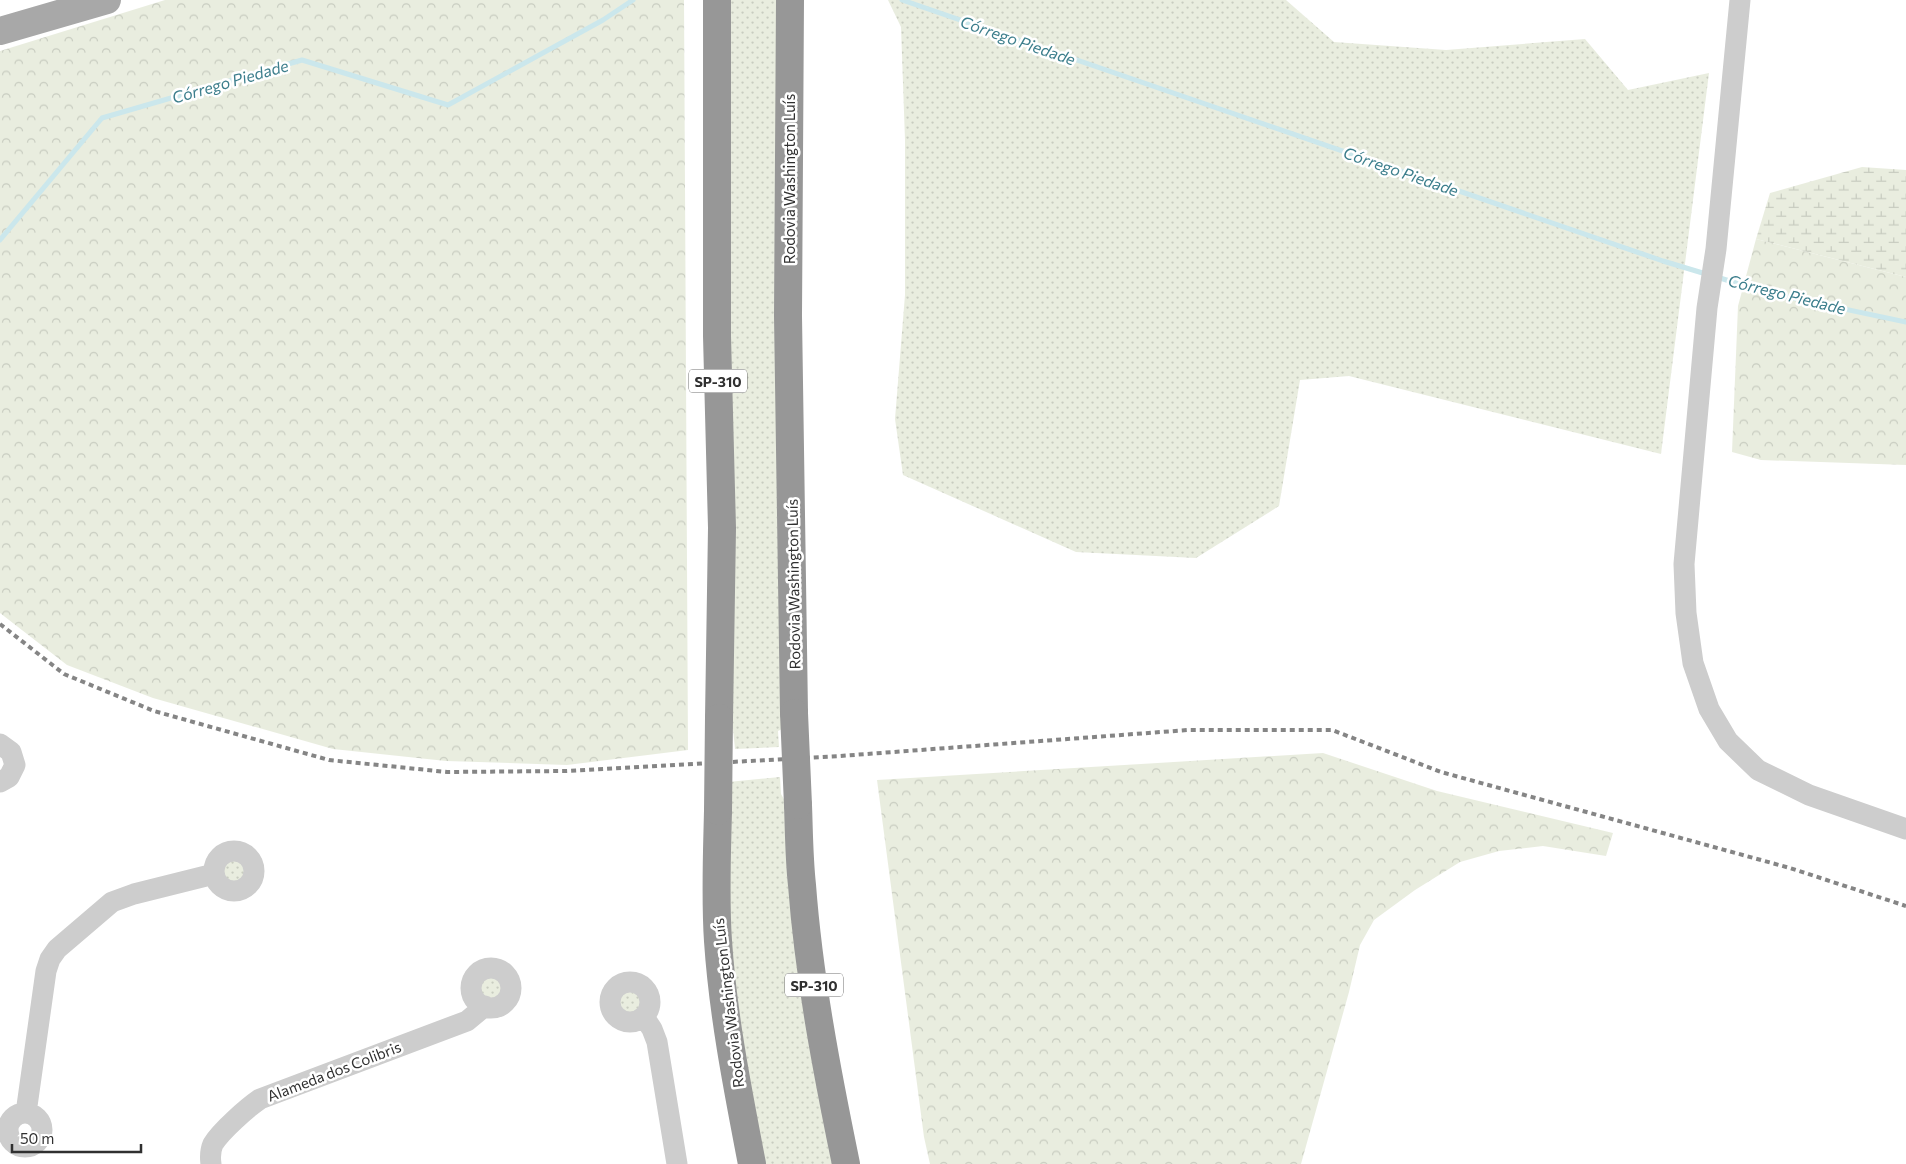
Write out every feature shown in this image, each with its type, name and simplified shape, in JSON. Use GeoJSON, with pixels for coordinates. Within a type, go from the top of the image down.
{"type":"FeatureCollection","features":[{"type":"Feature","properties":{"kind":"highway","name":"Rodovia Washington Luís"},"geometry":{"type":"LineString","coordinates":[[717,0],[716,336],[722,528],[718,942],[728,1025],[752,1164]]}},
{"type":"Feature","properties":{"kind":"highway","name":"Rodovia Washington Luís"},"geometry":{"type":"LineString","coordinates":[[790,0],[788,316],[794,713],[798,804],[802,884],[809,950],[818,1013],[846,1164]]}},
{"type":"Feature","properties":{"kind":"main road"},"geometry":{"type":"LineString","coordinates":[[0,31],[108,0]]}},
{"type":"Feature","properties":{"kind":"street"},"geometry":{"type":"LineString","coordinates":[[1740,0],[1716,249],[1707,308],[1684,564],[1686,613],[1693,663],[1709,709],[1728,741],[1758,770],[1809,795],[1906,828]]}},
{"type":"Feature","properties":{"kind":"street"},"geometry":{"type":"LineString","coordinates":[[0,744],[11,752],[15,765],[9,777],[0,782]]}},
{"type":"Feature","properties":{"kind":"street"},"geometry":{"type":"LineString","coordinates":[[23,1156],[16,1145],[10,1140],[8,1125],[12,1118],[18,1114],[26,1113],[46,971],[53,954],[103,909],[117,900],[214,874]]}},
{"type":"Feature","properties":{"kind":"street","name":"Alameda dos Colibris"},"geometry":{"type":"LineString","coordinates":[[211,1164],[210,1153],[214,1142],[241,1114],[260,1099],[467,1021],[484,1006]]}},
{"type":"Feature","properties":{"kind":"street"},"geometry":{"type":"LineString","coordinates":[[644,1017],[652,1029],[657,1042],[674,1163]]}},
{"type":"Feature","properties":{"kind":"green space"},"geometry":{"type":"Polygon","coordinates":[[[165,0],[684,0],[688,750],[567,765],[446,761],[333,749],[153,698],[67,665],[0,613],[0,51],[165,0]]]}},
{"type":"Feature","properties":{"kind":"green space"},"geometry":{"type":"Polygon","coordinates":[[[729,0],[779,0],[782,729],[778,731],[779,747],[735,749],[733,729],[729,729],[729,0]]]}},
{"type":"Feature","properties":{"kind":"green space"},"geometry":{"type":"Polygon","coordinates":[[[888,0],[1286,0],[1334,42],[1446,50],[1585,39],[1628,90],[1709,73],[1661,454],[1349,376],[1300,380],[1279,506],[1196,558],[1076,552],[903,475],[895,419],[905,295],[905,140],[901,27],[888,0]]]}},
{"type":"Feature","properties":{"kind":"green space"},"geometry":{"type":"Polygon","coordinates":[[[1862,167],[1906,170],[1906,277],[1756,239],[1770,193],[1862,167]]]}},
{"type":"Feature","properties":{"kind":"green space"},"geometry":{"type":"Polygon","coordinates":[[[1756,239],[1906,277],[1906,465],[1761,460],[1732,452],[1738,306],[1756,239]]]}},
{"type":"Feature","properties":{"kind":"green space"},"geometry":{"type":"Polygon","coordinates":[[[1323,753],[1437,791],[1613,833],[1606,856],[1543,846],[1499,851],[1460,862],[1415,890],[1374,920],[1360,945],[1349,992],[1301,1164],[930,1164],[924,1137],[877,780],[1323,753]]]}},
{"type":"Feature","properties":{"kind":"green space"},"geometry":{"type":"Polygon","coordinates":[[[780,777],[781,794],[785,801],[834,1164],[761,1164],[728,935],[728,782],[780,777]]]}},
{"type":"Feature","properties":{"kind":"green space"},"geometry":{"type":"Polygon","coordinates":[[[234,860],[242,863],[245,871],[242,879],[234,882],[226,879],[223,871],[226,863],[234,860]]]}},
{"type":"Feature","properties":{"kind":"green space"},"geometry":{"type":"Polygon","coordinates":[[[491,977],[499,980],[502,988],[499,996],[491,999],[483,996],[480,988],[483,980],[491,977]]]}},
{"type":"Feature","properties":{"kind":"green space"},"geometry":{"type":"Polygon","coordinates":[[[630,992],[638,995],[641,1003],[638,1011],[630,1014],[622,1011],[619,1003],[622,995],[630,992]]]}},
{"type":"Feature","properties":{"kind":"waterway","name":"Córrego Piedade"},"geometry":{"type":"LineString","coordinates":[[0,240],[102,118],[302,60],[448,105],[603,20],[633,0]]}},
{"type":"Feature","properties":{"kind":"waterway","name":"Córrego Piedade"},"geometry":{"type":"LineString","coordinates":[[902,0],[1663,261],[1706,274]]}},
{"type":"Feature","properties":{"kind":"waterway","name":"Córrego Piedade"},"geometry":{"type":"LineString","coordinates":[[1717,277],[1764,292],[1906,322]]}},
{"type":"Feature","properties":{"kind":"railway"},"geometry":{"type":"LineString","coordinates":[[0,624],[64,674],[154,711],[329,760],[447,772],[567,771],[840,756],[1188,730],[1332,730],[1441,772],[1790,868],[1906,906]]}}]}
